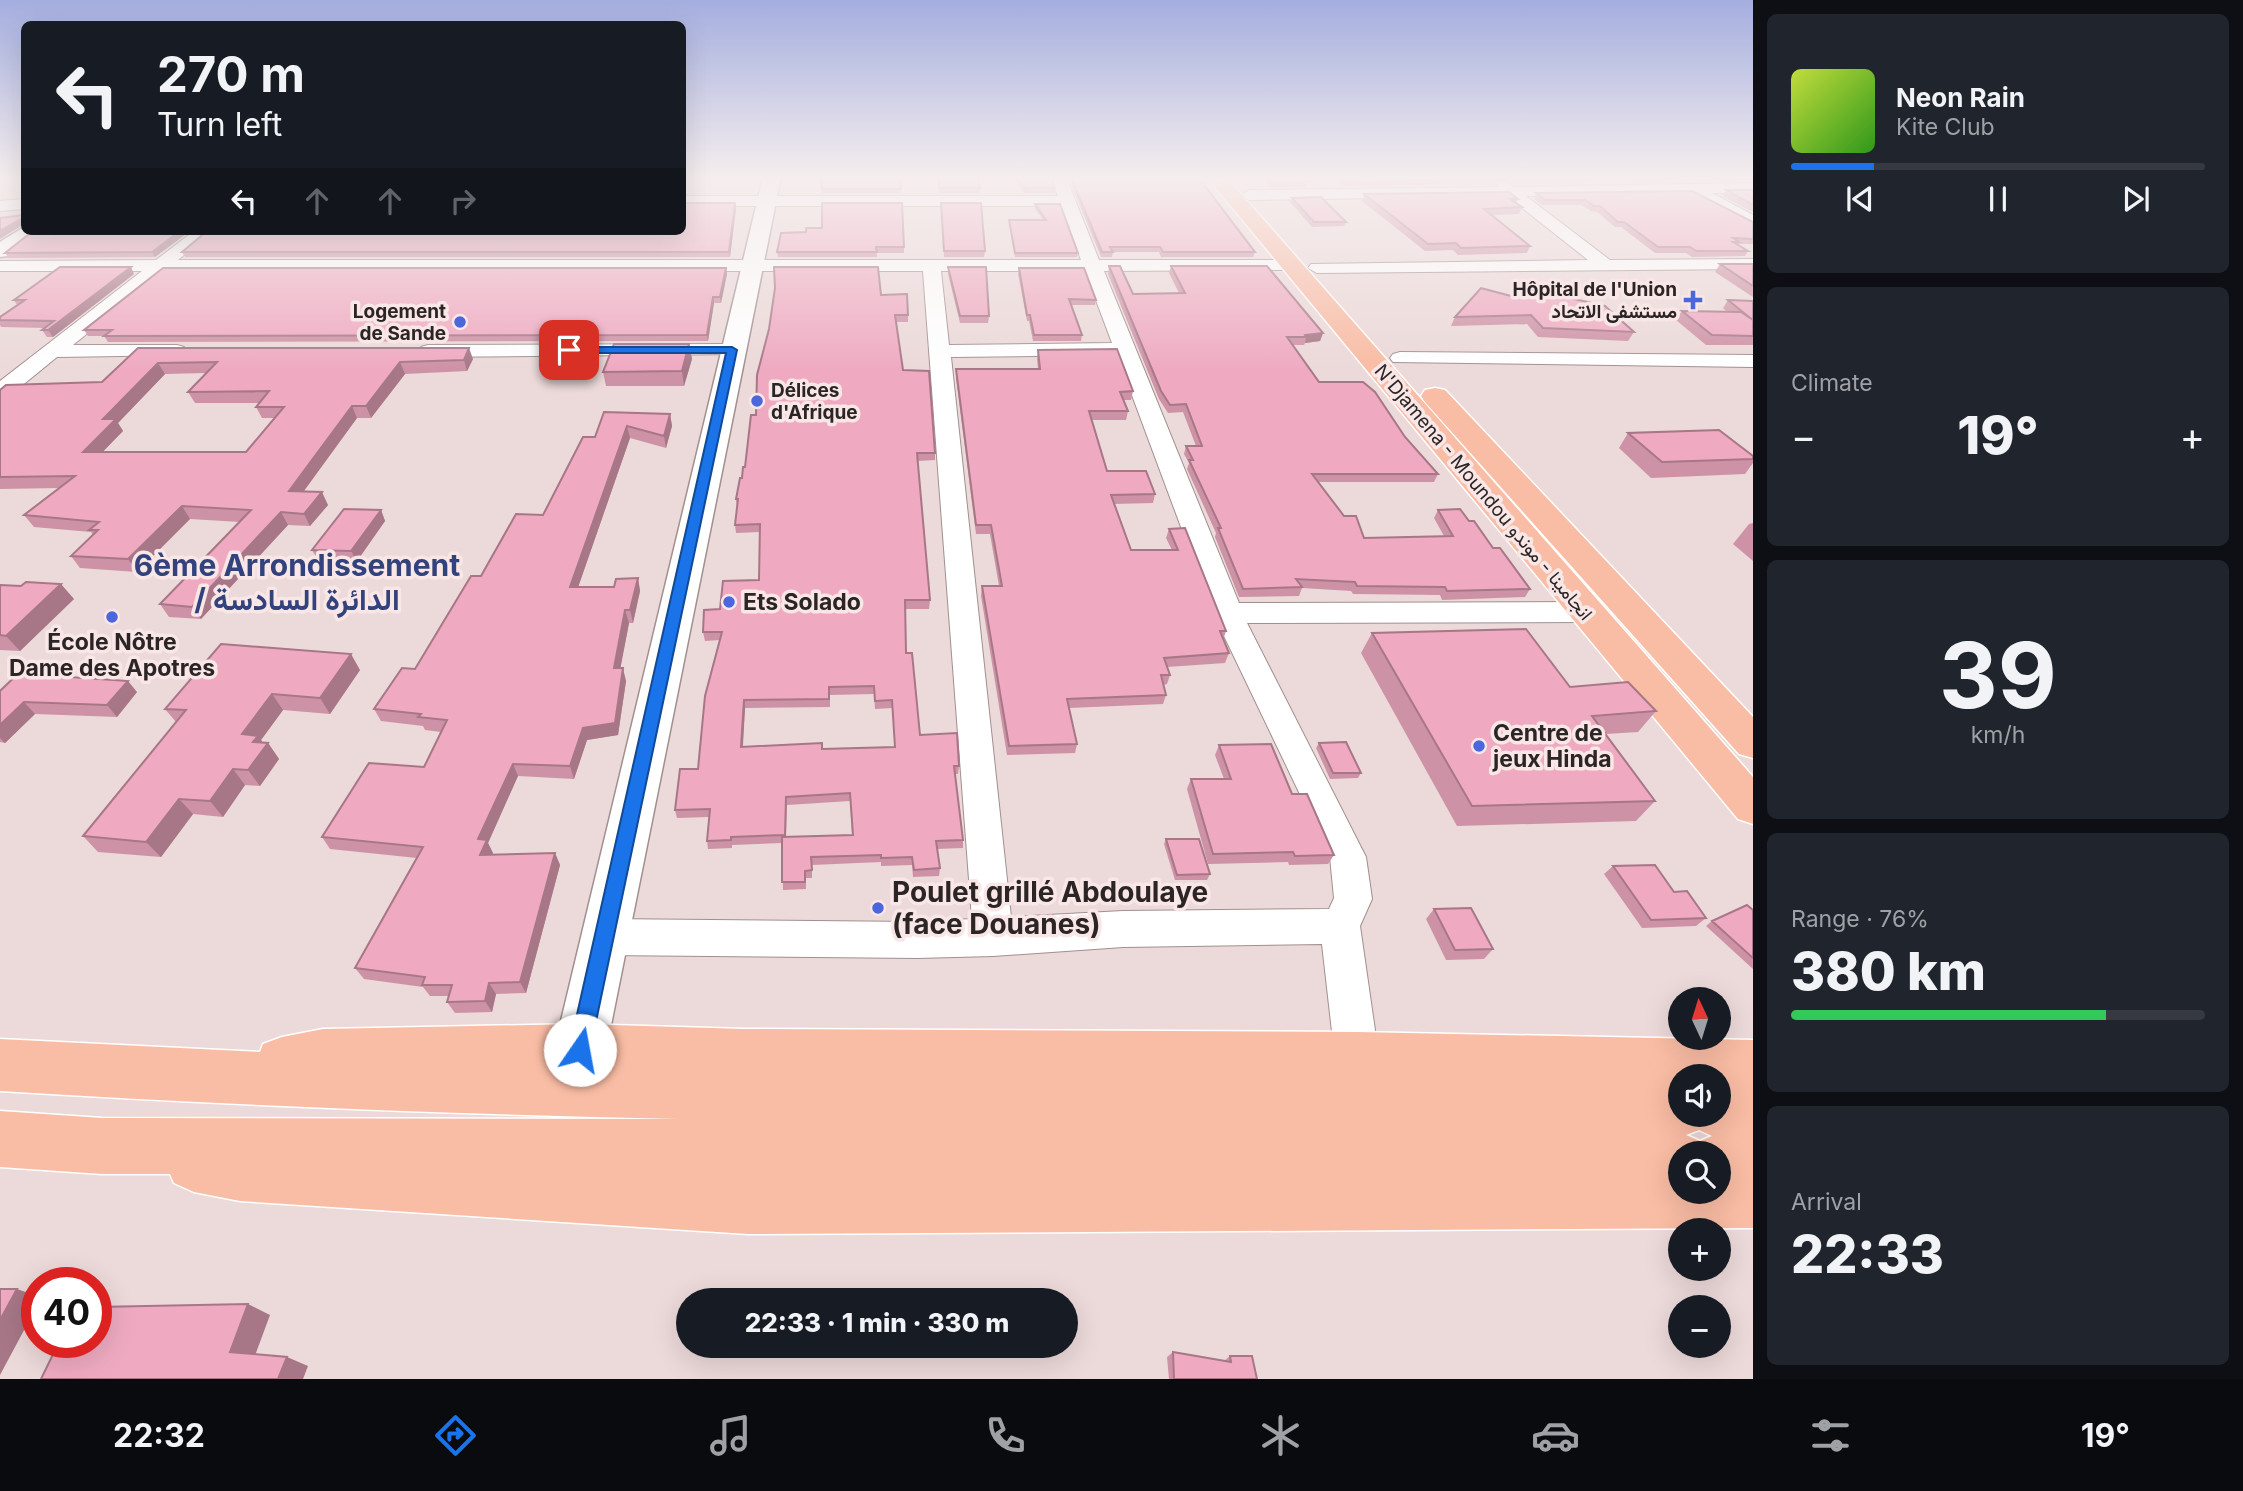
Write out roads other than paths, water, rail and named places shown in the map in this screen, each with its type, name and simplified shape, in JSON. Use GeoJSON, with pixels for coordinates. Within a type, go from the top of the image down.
{"type":"FeatureCollection","features":[{"type":"Feature","properties":{"kind":"main road","name":"N'Djamena - Moundou انجامينا - موندو"},"geometry":{"type":"LineString","coordinates":[[1280,241],[1400,358],[1753,743]]}},
{"type":"Feature","properties":{"kind":"main road","name":"N'Djamena - Moundou انجامينا - موندو"},"geometry":{"type":"LineString","coordinates":[[1285,241],[1586,612],[1753,807]]}},
{"type":"Feature","properties":{"kind":"main road"},"geometry":{"type":"LineString","coordinates":[[204,1077],[323,1055],[580,1050],[744,1055],[1357,1058],[1753,1066]]}},
{"type":"Feature","properties":{"kind":"main road"},"geometry":{"type":"LineString","coordinates":[[0,1065],[204,1077],[489,1088],[769,1120],[1437,1155],[1668,1172]]}},
{"type":"Feature","properties":{"kind":"main road"},"geometry":{"type":"LineString","coordinates":[[0,1139],[102,1146],[769,1120],[1668,1110]]}},
{"type":"Feature","properties":{"kind":"main road"},"geometry":{"type":"LineString","coordinates":[[1731,1111],[1753,1111]]}},
{"type":"Feature","properties":{"kind":"main road"},"geometry":{"type":"LineString","coordinates":[[102,1146],[240,1172],[748,1205],[1668,1175]]}},
{"type":"Feature","properties":{"kind":"main road"},"geometry":{"type":"LineString","coordinates":[[1731,1167],[1753,1163]]}},
{"type":"Feature","properties":{"kind":"main road"},"geometry":{"type":"LineString","coordinates":[[1731,1190],[1753,1199]]}},
{"type":"Feature","properties":{"kind":"main road"},"geometry":{"type":"LineString","coordinates":[[1727,1204],[1753,1228]]}},
{"type":"Feature","properties":{"kind":"street"},"geometry":{"type":"LineString","coordinates":[[0,251],[15,241]]}},
{"type":"Feature","properties":{"kind":"street"},"geometry":{"type":"LineString","coordinates":[[0,392],[192,241]]}},
{"type":"Feature","properties":{"kind":"street"},"geometry":{"type":"LineString","coordinates":[[580,1050],[757,241]]}},
{"type":"Feature","properties":{"kind":"street"},"geometry":{"type":"LineString","coordinates":[[1084,241],[1228,613],[1348,857],[1353,899],[1340,926],[1357,1058]]}},
{"type":"Feature","properties":{"kind":"street"},"geometry":{"type":"LineString","coordinates":[[1575,241],[1605,265]]}},
{"type":"Feature","properties":{"kind":"street"},"geometry":{"type":"LineString","coordinates":[[0,266],[1305,267],[1753,264]]}},
{"type":"Feature","properties":{"kind":"street"},"geometry":{"type":"LineString","coordinates":[[932,266],[993,938]]}},
{"type":"Feature","properties":{"kind":"street"},"geometry":{"type":"LineString","coordinates":[[940,351],[1124,349]]}},
{"type":"Feature","properties":{"kind":"street"},"geometry":{"type":"LineString","coordinates":[[413,351],[732,350]]}},
{"type":"Feature","properties":{"kind":"street"},"geometry":{"type":"LineString","coordinates":[[52,351],[191,351]]}},
{"type":"Feature","properties":{"kind":"street"},"geometry":{"type":"LineString","coordinates":[[1400,358],[1753,361]]}},
{"type":"Feature","properties":{"kind":"street"},"geometry":{"type":"LineString","coordinates":[[1228,613],[1586,612]]}},
{"type":"Feature","properties":{"kind":"street"},"geometry":{"type":"LineString","coordinates":[[604,937],[917,940],[1123,929],[1340,926]]}},
{"type":"Feature","properties":{"kind":"place","name":"Hôpital de l'Union مستشفى الاتحاد"},"geometry":{"type":"Point","coordinates":[1693,300]}},
{"type":"Feature","properties":{"kind":"place","name":"Logement de Sande"},"geometry":{"type":"Point","coordinates":[460,322]}},
{"type":"Feature","properties":{"kind":"place","name":"Délices d'Afrique"},"geometry":{"type":"Point","coordinates":[757,401]}},
{"type":"Feature","properties":{"kind":"place","name":"Ets Solado"},"geometry":{"type":"Point","coordinates":[729,602]}},
{"type":"Feature","properties":{"kind":"place","name":"École Nôtre Dame des Apotres"},"geometry":{"type":"Point","coordinates":[112,617]}},
{"type":"Feature","properties":{"kind":"place","name":"Centre de jeux Hinda"},"geometry":{"type":"Point","coordinates":[1479,746]}},
{"type":"Feature","properties":{"kind":"place","name":"Poulet grillé Abdoulaye (face Douanes)"},"geometry":{"type":"Point","coordinates":[878,908]}},
{"type":"Feature","properties":{"kind":"district","name":"6ème Arrondissement / الدائرة السادسة"},"geometry":{"type":"Point","coordinates":[297,583]}}]}
